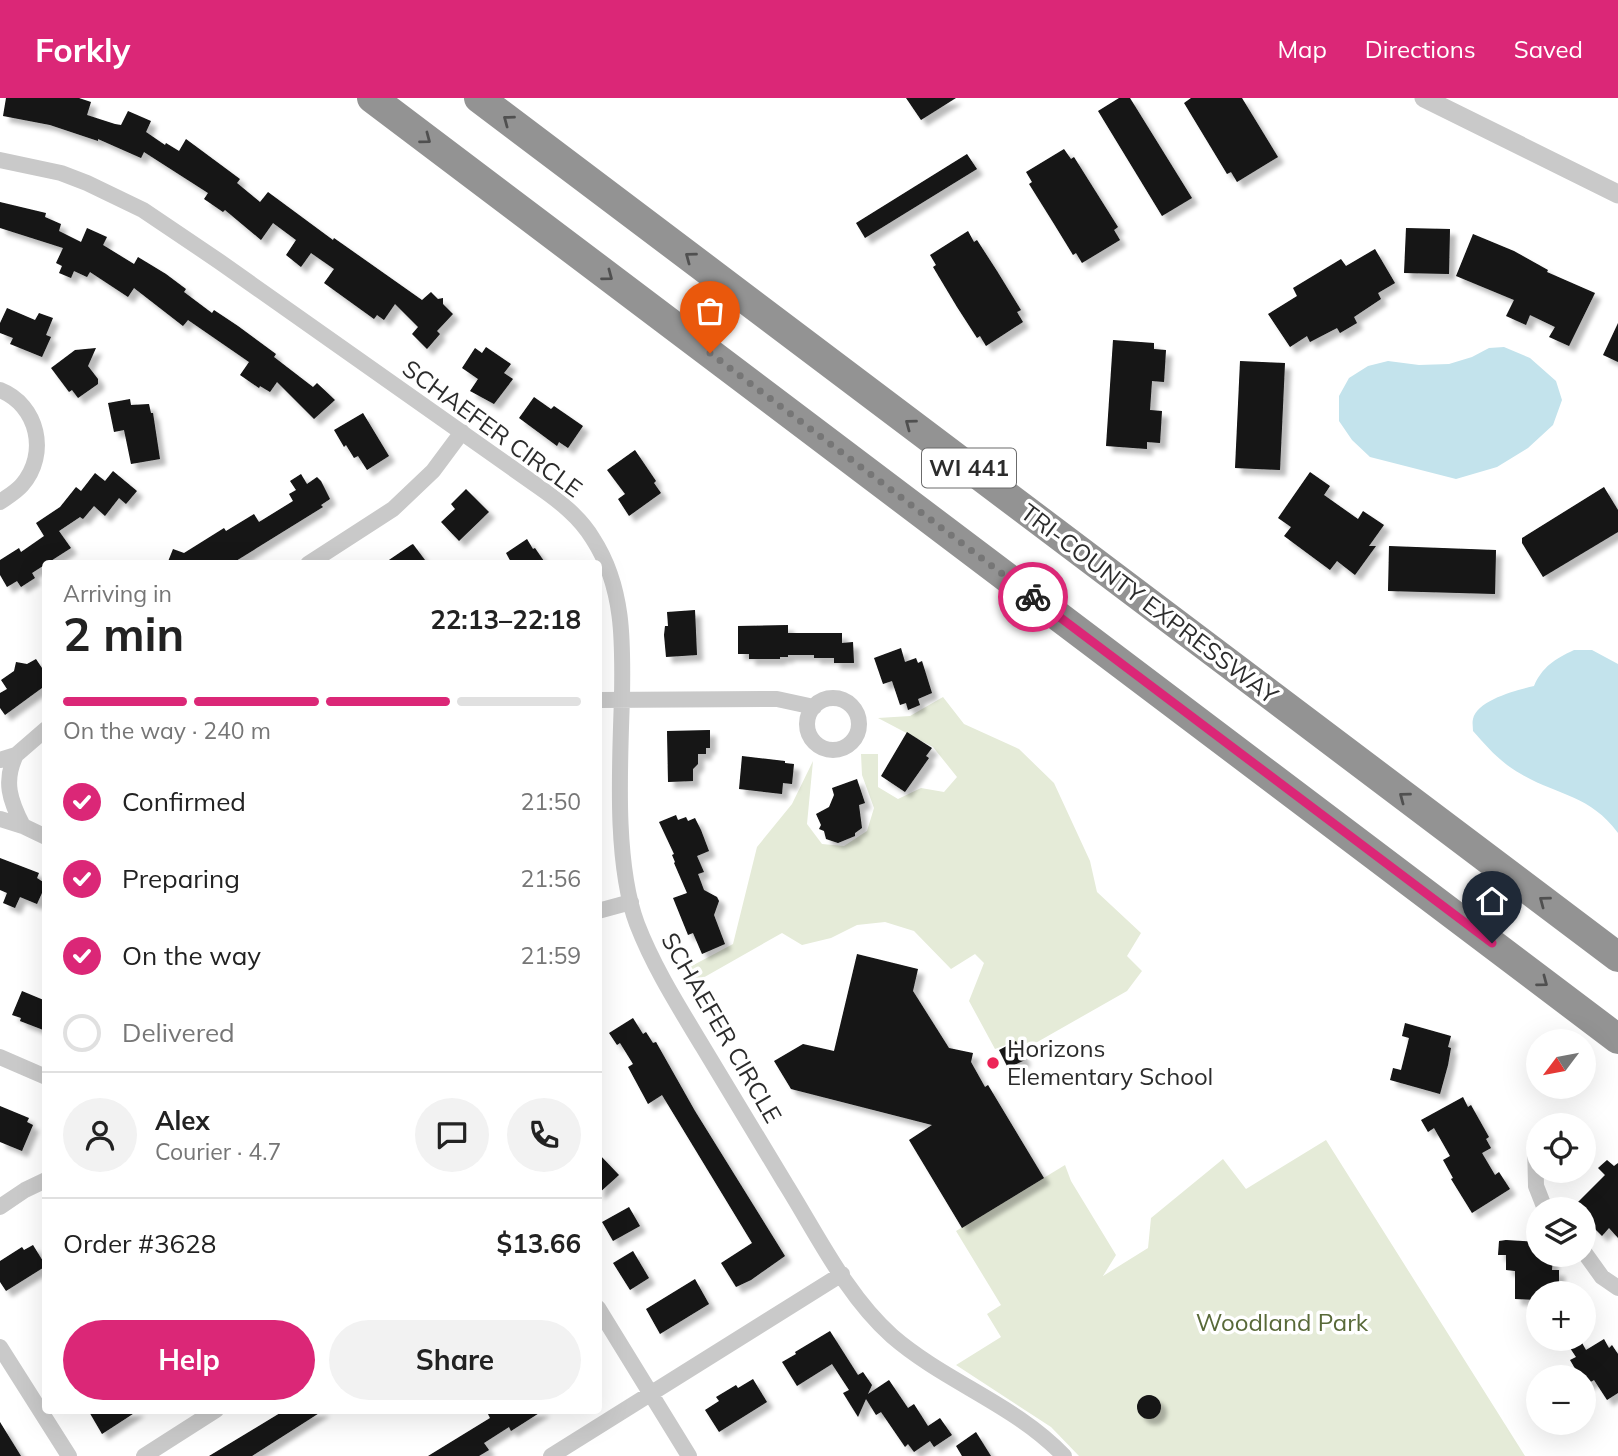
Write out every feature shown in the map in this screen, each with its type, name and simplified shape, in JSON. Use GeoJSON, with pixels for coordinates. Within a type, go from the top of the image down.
{"type":"FeatureCollection","features":[{"type":"Feature","properties":{"kind":"highway","name":"WI 441"},"geometry":{"type":"LineString","coordinates":[[372,98],[1618,1039]]}},
{"type":"Feature","properties":{"kind":"highway","name":"TRI-COUNTY EXPRESSWAY"},"geometry":{"type":"LineString","coordinates":[[479,98],[1618,957]]}},
{"type":"Feature","properties":{"kind":"street"},"geometry":{"type":"LineString","coordinates":[[1424,98],[1617,190]]}},
{"type":"Feature","properties":{"kind":"street","name":"SCHAEFER CIRCLE"},"geometry":{"type":"LineString","coordinates":[[0,160],[74,178],[143,210],[220,261],[554,497],[582,523],[610,574],[620,614],[623,657],[621,830],[631,902],[645,943],[664,982],[864,1306],[891,1335],[928,1363],[1025,1423],[1064,1456]]}},
{"type":"Feature","properties":{"kind":"street"},"geometry":{"type":"LineString","coordinates":[[0,390],[12,395],[26,409],[37,436],[37,448],[34,464],[21,486],[0,502]]}},
{"type":"Feature","properties":{"kind":"street"},"geometry":{"type":"LineString","coordinates":[[314,560],[393,509],[433,471],[462,432]]}},
{"type":"Feature","properties":{"kind":"street"},"geometry":{"type":"LineString","coordinates":[[602,700],[777,699],[814,707]]}},
{"type":"Feature","properties":{"kind":"street"},"geometry":{"type":"LineString","coordinates":[[23,826],[8,790],[8,757],[42,732]]}},
{"type":"Feature","properties":{"kind":"street"},"geometry":{"type":"LineString","coordinates":[[0,819],[42,834]]}},
{"type":"Feature","properties":{"kind":"street"},"geometry":{"type":"LineString","coordinates":[[602,910],[631,902]]}},
{"type":"Feature","properties":{"kind":"street"},"geometry":{"type":"LineString","coordinates":[[0,1057],[42,1075]]}},
{"type":"Feature","properties":{"kind":"street"},"geometry":{"type":"LineString","coordinates":[[0,1207],[42,1182]]}},
{"type":"Feature","properties":{"kind":"street"},"geometry":{"type":"LineString","coordinates":[[1595,1267],[1602,1277],[1618,1288]]}},
{"type":"Feature","properties":{"kind":"street"},"geometry":{"type":"LineString","coordinates":[[551,1456],[842,1274]]}},
{"type":"Feature","properties":{"kind":"street"},"geometry":{"type":"LineString","coordinates":[[602,1315],[689,1456]]}},
{"type":"Feature","properties":{"kind":"street"},"geometry":{"type":"LineString","coordinates":[[0,1347],[42,1413]]}},
{"type":"Feature","properties":{"kind":"street"},"geometry":{"type":"LineString","coordinates":[[42,1414],[69,1456]]}},
{"type":"Feature","properties":{"kind":"street"},"geometry":{"type":"LineString","coordinates":[[144,1456],[210,1414]]}},
{"type":"Feature","properties":{"kind":"green space"},"geometry":{"type":"Polygon","coordinates":[[[943,697],[964,724],[1019,749],[1054,783],[1090,861],[1097,892],[1141,933],[1127,956],[1142,971],[1127,991],[1025,1049],[1014,1042],[995,1049],[969,1001],[984,963],[975,954],[951,969],[914,931],[885,922],[857,925],[831,938],[802,945],[782,933],[694,983],[686,969],[733,944],[757,847],[792,804],[813,761],[807,824],[822,844],[844,846],[867,831],[874,808],[862,775],[861,754],[878,754],[878,787],[898,799],[921,788],[944,792],[957,777],[933,747],[878,718],[910,716],[943,697]]]}},
{"type":"Feature","properties":{"kind":"green space","name":"Woodland Park"},"geometry":{"type":"Polygon","coordinates":[[[1326,1140],[1525,1456],[1079,1456],[1051,1427],[956,1365],[1001,1337],[987,1314],[1001,1305],[956,1231],[1065,1165],[1071,1181],[1116,1255],[1103,1276],[1148,1248],[1151,1218],[1223,1159],[1246,1189],[1326,1140]]]}},
{"type":"Feature","properties":{"kind":"water"},"geometry":{"type":"Polygon","coordinates":[[[1504,347],[1530,358],[1556,381],[1562,400],[1553,425],[1528,448],[1497,467],[1456,479],[1370,457],[1352,440],[1339,421],[1339,396],[1349,378],[1368,366],[1388,361],[1419,365],[1449,364],[1489,348],[1504,347]]]}},
{"type":"Feature","properties":{"kind":"water"},"geometry":{"type":"Polygon","coordinates":[[[1574,650],[1592,650],[1618,664],[1618,833],[1596,810],[1507,765],[1473,731],[1473,719],[1482,706],[1499,697],[1534,686],[1550,664],[1574,650]]]}},
{"type":"Feature","properties":{"kind":"building"},"geometry":{"type":"Polygon","coordinates":[[[6,98],[79,98],[91,102],[87,115],[115,124],[121,125],[128,111],[151,121],[146,132],[165,145],[166,143],[179,151],[186,139],[240,179],[237,183],[260,202],[268,192],[422,300],[431,292],[438,299],[443,298],[443,304],[453,314],[437,331],[440,334],[427,349],[412,334],[418,327],[395,304],[384,320],[377,315],[374,319],[324,283],[334,269],[311,253],[301,267],[286,255],[296,240],[273,223],[261,240],[225,210],[223,212],[204,199],[208,193],[144,152],[141,158],[98,139],[50,125],[3,116],[6,98]]]}},
{"type":"Feature","properties":{"kind":"building"},"geometry":{"type":"Polygon","coordinates":[[[906,98],[956,98],[921,120],[906,98]]]}},
{"type":"Feature","properties":{"kind":"building"},"geometry":{"type":"Polygon","coordinates":[[[1119,98],[1130,98],[1192,198],[1162,216],[1098,111],[1119,98]]]}},
{"type":"Feature","properties":{"kind":"building"},"geometry":{"type":"Polygon","coordinates":[[[1191,98],[1242,98],[1278,157],[1237,182],[1231,172],[1227,174],[1184,103],[1191,98]]]}},
{"type":"Feature","properties":{"kind":"building"},"geometry":{"type":"Polygon","coordinates":[[[1064,149],[1071,159],[1074,157],[1118,227],[1114,230],[1120,240],[1082,263],[1076,253],[1073,255],[1029,184],[1032,182],[1026,172],[1064,149]]]}},
{"type":"Feature","properties":{"kind":"building"},"geometry":{"type":"Polygon","coordinates":[[[967,154],[977,169],[865,238],[856,223],[967,154]]]}},
{"type":"Feature","properties":{"kind":"building"},"geometry":{"type":"Polygon","coordinates":[[[0,202],[46,213],[45,217],[61,224],[59,231],[81,242],[87,228],[107,237],[103,245],[134,264],[138,257],[166,274],[212,313],[214,310],[238,326],[276,354],[274,357],[313,387],[317,383],[335,400],[314,419],[277,382],[270,392],[260,386],[259,388],[240,375],[249,362],[188,320],[183,326],[134,288],[128,297],[90,272],[87,277],[74,271],[71,278],[59,273],[62,266],[56,263],[63,248],[0,228],[0,202]]]}},
{"type":"Feature","properties":{"kind":"building"},"geometry":{"type":"Polygon","coordinates":[[[1406,228],[1450,229],[1449,274],[1404,273],[1406,228]]]}},
{"type":"Feature","properties":{"kind":"building"},"geometry":{"type":"Polygon","coordinates":[[[968,231],[974,242],[977,240],[1021,310],[1017,312],[1023,322],[986,346],[980,336],[977,338],[957,307],[933,267],[936,265],[930,255],[968,231]]]}},
{"type":"Feature","properties":{"kind":"building"},"geometry":{"type":"Polygon","coordinates":[[[1473,234],[1514,251],[1548,270],[1547,272],[1595,293],[1569,346],[1549,337],[1555,327],[1530,315],[1526,325],[1506,316],[1514,300],[1456,276],[1473,234]]]}},
{"type":"Feature","properties":{"kind":"building"},"geometry":{"type":"Polygon","coordinates":[[[1375,249],[1395,283],[1378,293],[1381,299],[1354,317],[1357,323],[1340,333],[1337,328],[1310,342],[1307,336],[1290,347],[1268,314],[1297,296],[1293,288],[1341,259],[1346,266],[1375,249]]]}},
{"type":"Feature","properties":{"kind":"building"},"geometry":{"type":"Polygon","coordinates":[[[7,308],[35,320],[39,313],[53,318],[46,335],[51,337],[42,357],[10,344],[13,338],[0,333],[0,323],[7,308]]]}},
{"type":"Feature","properties":{"kind":"building"},"geometry":{"type":"Polygon","coordinates":[[[1618,323],[1618,362],[1603,355],[1618,323]]]}},
{"type":"Feature","properties":{"kind":"building"},"geometry":{"type":"Polygon","coordinates":[[[1113,340],[1154,343],[1154,349],[1166,350],[1164,382],[1152,381],[1150,410],[1162,411],[1160,443],[1147,442],[1147,449],[1106,446],[1113,340]]]}},
{"type":"Feature","properties":{"kind":"building"},"geometry":{"type":"Polygon","coordinates":[[[486,347],[511,364],[504,373],[513,379],[494,404],[470,391],[478,379],[462,368],[475,348],[482,353],[486,347]]]}},
{"type":"Feature","properties":{"kind":"building"},"geometry":{"type":"Polygon","coordinates":[[[96,348],[88,366],[98,379],[98,384],[78,398],[72,390],[69,392],[51,368],[75,350],[96,348]]]}},
{"type":"Feature","properties":{"kind":"building"},"geometry":{"type":"Polygon","coordinates":[[[1240,361],[1285,363],[1280,470],[1235,468],[1240,361]]]}},
{"type":"Feature","properties":{"kind":"building"},"geometry":{"type":"Polygon","coordinates":[[[534,397],[551,409],[554,406],[583,426],[568,448],[559,442],[557,446],[519,418],[534,397]]]}},
{"type":"Feature","properties":{"kind":"building"},"geometry":{"type":"Polygon","coordinates":[[[130,399],[131,405],[149,404],[153,413],[160,459],[131,464],[124,430],[114,432],[108,403],[130,399]]]}},
{"type":"Feature","properties":{"kind":"building"},"geometry":{"type":"Polygon","coordinates":[[[363,413],[389,456],[367,470],[358,456],[354,458],[346,445],[344,447],[334,430],[363,413]]]}},
{"type":"Feature","properties":{"kind":"building"},"geometry":{"type":"Polygon","coordinates":[[[635,450],[661,493],[629,516],[618,499],[625,494],[607,470],[635,450]]]}},
{"type":"Feature","properties":{"kind":"building"},"geometry":{"type":"Polygon","coordinates":[[[113,471],[137,491],[126,504],[119,498],[105,516],[94,506],[83,519],[80,517],[59,531],[71,548],[52,560],[42,560],[42,567],[32,573],[35,578],[21,587],[17,581],[7,587],[0,575],[0,560],[19,548],[21,552],[44,536],[36,523],[60,507],[76,487],[81,491],[95,473],[105,481],[113,471]]]}},
{"type":"Feature","properties":{"kind":"building"},"geometry":{"type":"Polygon","coordinates":[[[1310,472],[1330,486],[1324,495],[1358,519],[1363,511],[1384,525],[1369,546],[1376,546],[1355,575],[1337,561],[1330,570],[1284,536],[1291,527],[1278,518],[1310,472]]]}},
{"type":"Feature","properties":{"kind":"building"},"geometry":{"type":"Polygon","coordinates":[[[301,474],[307,484],[317,477],[330,499],[321,505],[323,507],[237,560],[169,560],[173,549],[184,553],[224,528],[226,531],[254,514],[259,522],[293,501],[289,494],[296,490],[290,481],[301,474]]]}},
{"type":"Feature","properties":{"kind":"building"},"geometry":{"type":"Polygon","coordinates":[[[1604,487],[1618,510],[1618,532],[1543,577],[1522,543],[1522,538],[1604,487]]]}},
{"type":"Feature","properties":{"kind":"building"},"geometry":{"type":"Polygon","coordinates":[[[466,489],[489,512],[459,541],[441,522],[455,509],[451,504],[466,489]]]}},
{"type":"Feature","properties":{"kind":"building"},"geometry":{"type":"Polygon","coordinates":[[[527,539],[543,560],[510,560],[506,553],[527,539]]]}},
{"type":"Feature","properties":{"kind":"building"},"geometry":{"type":"Polygon","coordinates":[[[413,544],[425,560],[389,560],[413,544]]]}},
{"type":"Feature","properties":{"kind":"building"},"geometry":{"type":"Polygon","coordinates":[[[1389,546],[1496,550],[1495,594],[1388,591],[1389,546]]]}},
{"type":"Feature","properties":{"kind":"building"},"geometry":{"type":"Polygon","coordinates":[[[695,610],[697,655],[666,657],[664,635],[665,626],[668,626],[667,612],[695,610]]]}},
{"type":"Feature","properties":{"kind":"building"},"geometry":{"type":"Polygon","coordinates":[[[788,625],[788,633],[842,633],[842,643],[853,642],[854,663],[834,663],[834,658],[814,658],[814,655],[749,659],[749,654],[738,654],[738,626],[788,625]]]}},
{"type":"Feature","properties":{"kind":"building"},"geometry":{"type":"Polygon","coordinates":[[[901,648],[905,662],[916,658],[918,663],[922,661],[932,693],[918,699],[920,705],[908,710],[906,703],[900,705],[892,681],[883,684],[874,658],[901,648]]]}},
{"type":"Feature","properties":{"kind":"building"},"geometry":{"type":"Polygon","coordinates":[[[36,659],[42,668],[42,688],[5,715],[0,708],[0,693],[7,689],[1,680],[14,671],[16,662],[27,664],[36,659]]]}},
{"type":"Feature","properties":{"kind":"building"},"geometry":{"type":"Polygon","coordinates":[[[710,730],[710,748],[706,748],[706,754],[698,754],[698,764],[693,769],[693,781],[668,782],[667,731],[710,730]]]}},
{"type":"Feature","properties":{"kind":"building"},"geometry":{"type":"Polygon","coordinates":[[[907,732],[932,748],[926,756],[929,758],[905,792],[881,776],[907,732]]]}},
{"type":"Feature","properties":{"kind":"building"},"geometry":{"type":"Polygon","coordinates":[[[742,756],[794,764],[792,784],[783,783],[782,794],[739,789],[742,756]]]}},
{"type":"Feature","properties":{"kind":"building"},"geometry":{"type":"Polygon","coordinates":[[[857,779],[865,803],[859,805],[862,828],[855,836],[838,843],[826,839],[824,831],[819,829],[821,825],[816,814],[829,807],[834,795],[832,788],[857,779]]]}},
{"type":"Feature","properties":{"kind":"building"},"geometry":{"type":"Polygon","coordinates":[[[676,815],[678,820],[686,817],[688,821],[695,818],[701,830],[709,851],[697,856],[704,872],[698,874],[704,890],[719,901],[714,915],[725,944],[702,954],[693,933],[688,935],[673,898],[687,893],[674,863],[674,854],[659,822],[676,815]]]}},
{"type":"Feature","properties":{"kind":"building"},"geometry":{"type":"Polygon","coordinates":[[[0,858],[39,873],[37,878],[42,881],[42,893],[37,904],[20,897],[15,908],[3,903],[7,893],[0,890],[0,858]]]}},
{"type":"Feature","properties":{"kind":"building"},"geometry":{"type":"Polygon","coordinates":[[[857,954],[918,969],[913,991],[949,1048],[973,1053],[971,1062],[985,1087],[988,1085],[1044,1178],[962,1228],[909,1140],[932,1125],[791,1089],[774,1061],[803,1044],[834,1051],[857,954]]]}},
{"type":"Feature","properties":{"kind":"building"},"geometry":{"type":"Polygon","coordinates":[[[22,991],[42,999],[42,1029],[12,1015],[22,991]]]}},
{"type":"Feature","properties":{"kind":"building"},"geometry":{"type":"Polygon","coordinates":[[[633,1018],[643,1034],[646,1032],[653,1043],[656,1042],[695,1111],[785,1256],[751,1280],[736,1287],[721,1263],[752,1243],[662,1095],[648,1104],[628,1067],[633,1064],[620,1043],[617,1045],[609,1033],[633,1018]]]}},
{"type":"Feature","properties":{"kind":"building"},"geometry":{"type":"Polygon","coordinates":[[[1405,1023],[1451,1036],[1448,1065],[1440,1094],[1390,1080],[1393,1068],[1401,1070],[1409,1038],[1402,1036],[1405,1023]]]}},
{"type":"Feature","properties":{"kind":"building"},"geometry":{"type":"Polygon","coordinates":[[[1016,1041],[1025,1060],[1008,1068],[999,1050],[1016,1041]]]}},
{"type":"Feature","properties":{"kind":"building"},"geometry":{"type":"Polygon","coordinates":[[[1463,1097],[1468,1107],[1471,1105],[1489,1137],[1486,1139],[1491,1148],[1482,1153],[1495,1175],[1499,1172],[1510,1189],[1472,1213],[1451,1179],[1453,1178],[1443,1160],[1450,1156],[1434,1128],[1428,1132],[1421,1120],[1463,1097]]]}},
{"type":"Feature","properties":{"kind":"building"},"geometry":{"type":"Polygon","coordinates":[[[0,1106],[29,1118],[27,1122],[33,1125],[22,1151],[0,1142],[0,1106]]]}},
{"type":"Feature","properties":{"kind":"building"},"geometry":{"type":"Polygon","coordinates":[[[602,1157],[619,1175],[602,1190],[602,1157]]]}},
{"type":"Feature","properties":{"kind":"building"},"geometry":{"type":"Polygon","coordinates":[[[1607,1160],[1614,1166],[1618,1163],[1618,1238],[1609,1228],[1602,1236],[1596,1230],[1596,1197],[1583,1197],[1605,1175],[1598,1168],[1607,1160]]]}},
{"type":"Feature","properties":{"kind":"building"},"geometry":{"type":"Polygon","coordinates":[[[629,1207],[640,1226],[613,1241],[602,1222],[629,1207]]]}},
{"type":"Feature","properties":{"kind":"building"},"geometry":{"type":"Polygon","coordinates":[[[1499,1241],[1526,1241],[1526,1267],[1552,1267],[1552,1270],[1559,1270],[1559,1281],[1526,1281],[1526,1299],[1515,1299],[1515,1271],[1506,1270],[1506,1255],[1498,1255],[1499,1241]]]}},
{"type":"Feature","properties":{"kind":"building"},"geometry":{"type":"Polygon","coordinates":[[[33,1245],[42,1260],[42,1268],[6,1291],[0,1282],[0,1261],[22,1247],[24,1250],[33,1245]]]}},
{"type":"Feature","properties":{"kind":"building"},"geometry":{"type":"Polygon","coordinates":[[[633,1251],[649,1278],[630,1290],[613,1263],[633,1251]]]}},
{"type":"Feature","properties":{"kind":"building"},"geometry":{"type":"Polygon","coordinates":[[[695,1279],[709,1304],[660,1334],[646,1309],[695,1279]]]}},
{"type":"Feature","properties":{"kind":"building"},"geometry":{"type":"Polygon","coordinates":[[[830,1331],[858,1375],[863,1372],[872,1385],[868,1394],[889,1380],[908,1408],[914,1404],[928,1426],[940,1418],[952,1435],[934,1447],[930,1441],[914,1452],[908,1444],[905,1447],[881,1412],[876,1415],[866,1399],[858,1417],[843,1393],[849,1390],[832,1364],[797,1386],[782,1362],[830,1331]]]}},
{"type":"Feature","properties":{"kind":"building"},"geometry":{"type":"Polygon","coordinates":[[[1604,1339],[1609,1348],[1612,1345],[1618,1354],[1618,1393],[1607,1400],[1596,1383],[1596,1365],[1573,1365],[1570,1360],[1576,1357],[1572,1351],[1596,1351],[1596,1344],[1604,1339]]]}},
{"type":"Feature","properties":{"kind":"building"},"geometry":{"type":"Polygon","coordinates":[[[753,1379],[767,1402],[719,1432],[705,1410],[719,1401],[716,1397],[753,1379]]]}},
{"type":"Feature","properties":{"kind":"building"},"geometry":{"type":"Polygon","coordinates":[[[1149,1395],[1158,1398],[1161,1407],[1158,1416],[1149,1419],[1140,1416],[1137,1407],[1140,1398],[1149,1395]]]}},
{"type":"Feature","properties":{"kind":"building"},"geometry":{"type":"Polygon","coordinates":[[[90,1414],[133,1414],[102,1434],[90,1414]]]}},
{"type":"Feature","properties":{"kind":"building"},"geometry":{"type":"Polygon","coordinates":[[[278,1414],[318,1414],[252,1456],[209,1456],[278,1414]]]}},
{"type":"Feature","properties":{"kind":"building"},"geometry":{"type":"Polygon","coordinates":[[[488,1414],[538,1414],[511,1431],[509,1427],[484,1443],[489,1450],[479,1456],[428,1456],[490,1418],[488,1414]]]}},
{"type":"Feature","properties":{"kind":"building"},"geometry":{"type":"Polygon","coordinates":[[[0,1422],[21,1456],[0,1456],[0,1422]]]}},
{"type":"Feature","properties":{"kind":"building"},"geometry":{"type":"Polygon","coordinates":[[[976,1432],[991,1456],[962,1456],[956,1446],[976,1432]]]}},
{"type":"Feature","properties":{"kind":"way so far"},"geometry":{"type":"LineString","coordinates":[[710,353],[1033,597]]}},
{"type":"Feature","properties":{"kind":"place","name":"Horizons Elementary School"},"geometry":{"type":"Point","coordinates":[993,1063]}},
{"type":"Feature","properties":{"kind":"route"},"geometry":{"type":"LineString","coordinates":[[1033,597],[1492,943]]}}]}
